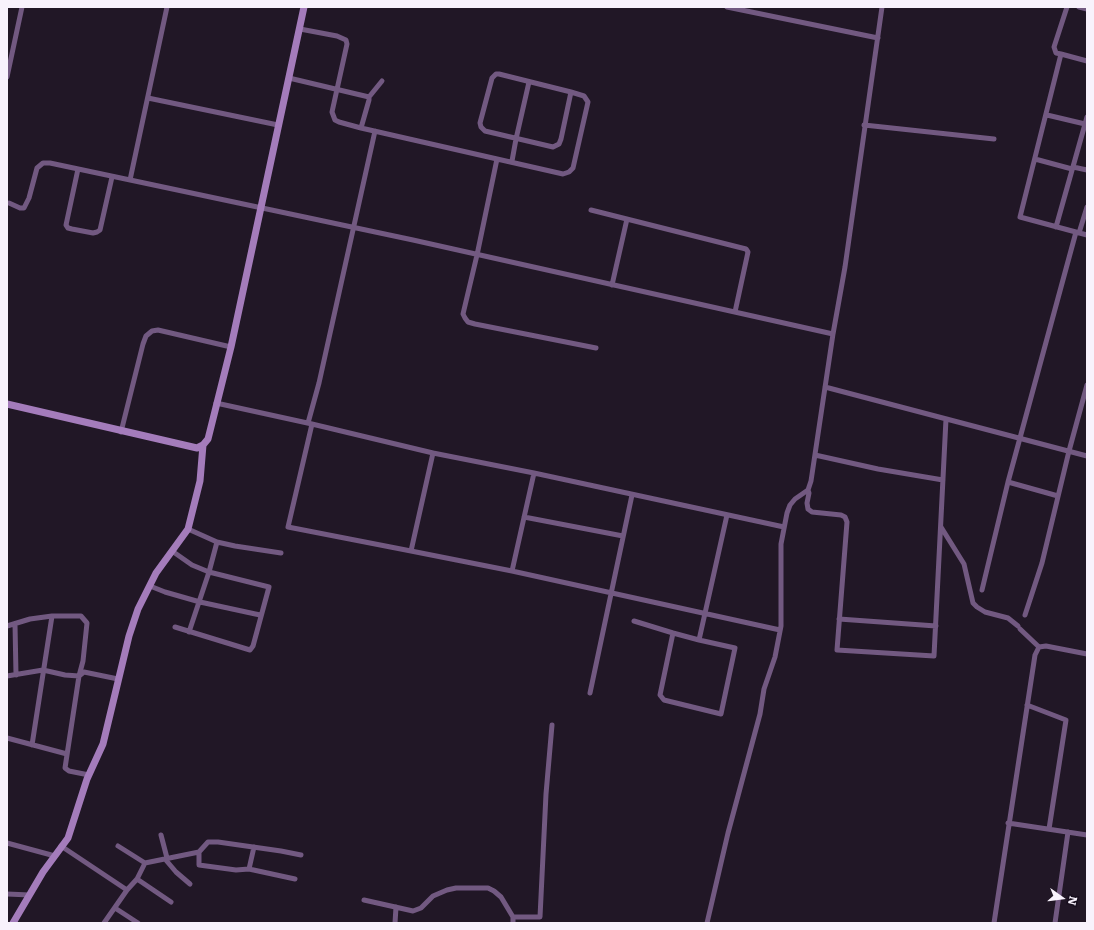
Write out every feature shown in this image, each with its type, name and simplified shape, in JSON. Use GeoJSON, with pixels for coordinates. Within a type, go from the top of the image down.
{"type":"FeatureCollection","features":[{"type":"Feature","properties":{"kind":"street"},"geometry":{"type":"LineString","coordinates":[[7,76],[22,7]]}},
{"type":"Feature","properties":{"kind":"street"},"geometry":{"type":"LineString","coordinates":[[130,180],[167,7]]}},
{"type":"Feature","properties":{"kind":"street"},"geometry":{"type":"LineString","coordinates":[[7,404],[121,432],[197,448],[203,445],[208,439],[261,209],[304,7]]}},
{"type":"Feature","properties":{"kind":"street"},"geometry":{"type":"LineString","coordinates":[[727,7],[878,38]]}},
{"type":"Feature","properties":{"kind":"street"},"geometry":{"type":"LineString","coordinates":[[882,7],[845,267],[807,503],[808,509],[812,512],[841,515],[845,517],[847,522],[837,650],[934,656],[946,419]]}},
{"type":"Feature","properties":{"kind":"street"},"geometry":{"type":"LineString","coordinates":[[1067,7],[1054,47],[1056,52],[1087,61]]}},
{"type":"Feature","properties":{"kind":"street"},"geometry":{"type":"LineString","coordinates":[[1079,7],[1087,9]]}},
{"type":"Feature","properties":{"kind":"street"},"geometry":{"type":"LineString","coordinates":[[300,28],[337,36],[346,40],[347,44],[332,112],[335,120],[361,128],[497,159],[512,161],[563,174],[569,172],[572,168],[588,102],[584,96],[571,92],[496,74],[492,78],[480,123],[486,131],[553,147],[558,144],[561,139],[571,92]]}},
{"type":"Feature","properties":{"kind":"street"},"geometry":{"type":"LineString","coordinates":[[1061,54],[1020,217],[1087,235]]}},
{"type":"Feature","properties":{"kind":"street"},"geometry":{"type":"LineString","coordinates":[[289,78],[369,97]]}},
{"type":"Feature","properties":{"kind":"street"},"geometry":{"type":"LineString","coordinates":[[361,128],[370,100],[369,97],[382,81]]}},
{"type":"Feature","properties":{"kind":"street"},"geometry":{"type":"LineString","coordinates":[[512,161],[529,82]]}},
{"type":"Feature","properties":{"kind":"street"},"geometry":{"type":"LineString","coordinates":[[148,98],[278,125]]}},
{"type":"Feature","properties":{"kind":"street"},"geometry":{"type":"LineString","coordinates":[[1047,114],[1085,124]]}},
{"type":"Feature","properties":{"kind":"street"},"geometry":{"type":"LineString","coordinates":[[1056,226],[1087,117]]}},
{"type":"Feature","properties":{"kind":"street"},"geometry":{"type":"LineString","coordinates":[[864,125],[994,139]]}},
{"type":"Feature","properties":{"kind":"street"},"geometry":{"type":"LineString","coordinates":[[376,131],[353,227],[288,527],[512,571],[780,630]]}},
{"type":"Feature","properties":{"kind":"street"},"geometry":{"type":"LineString","coordinates":[[497,159],[463,314],[468,322],[475,324],[596,348]]}},
{"type":"Feature","properties":{"kind":"street"},"geometry":{"type":"LineString","coordinates":[[1035,159],[1087,170]]}},
{"type":"Feature","properties":{"kind":"street"},"geometry":{"type":"LineString","coordinates":[[9,202],[20,208],[24,208],[29,198],[37,168],[44,163],[50,163],[261,209],[353,227],[833,334]]}},
{"type":"Feature","properties":{"kind":"street"},"geometry":{"type":"LineString","coordinates":[[78,169],[66,225],[68,228],[72,229],[93,233],[100,230],[112,176]]}},
{"type":"Feature","properties":{"kind":"street"},"geometry":{"type":"LineString","coordinates":[[982,590],[1020,438],[1078,232],[1087,207]]}},
{"type":"Feature","properties":{"kind":"street"},"geometry":{"type":"LineString","coordinates":[[591,210],[746,249],[748,252],[735,312]]}},
{"type":"Feature","properties":{"kind":"street"},"geometry":{"type":"LineString","coordinates":[[612,285],[627,219]]}},
{"type":"Feature","properties":{"kind":"street"},"geometry":{"type":"LineString","coordinates":[[121,432],[143,344],[146,336],[152,330],[158,330],[230,347]]}},
{"type":"Feature","properties":{"kind":"street"},"geometry":{"type":"LineString","coordinates":[[1025,615],[1042,563],[1069,451],[1087,386]]}},
{"type":"Feature","properties":{"kind":"street"},"geometry":{"type":"LineString","coordinates":[[825,387],[1087,456]]}},
{"type":"Feature","properties":{"kind":"street"},"geometry":{"type":"LineString","coordinates":[[216,403],[433,453],[534,473],[784,527]]}},
{"type":"Feature","properties":{"kind":"street"},"geometry":{"type":"LineString","coordinates":[[13,923],[42,872],[68,838],[89,775],[103,744],[129,636],[138,609],[156,573],[188,529],[200,481],[203,445]]}},
{"type":"Feature","properties":{"kind":"street"},"geometry":{"type":"LineString","coordinates":[[411,551],[433,453]]}},
{"type":"Feature","properties":{"kind":"street"},"geometry":{"type":"LineString","coordinates":[[815,455],[878,469],[943,480]]}},
{"type":"Feature","properties":{"kind":"street"},"geometry":{"type":"LineString","coordinates":[[512,571],[534,473]]}},
{"type":"Feature","properties":{"kind":"street"},"geometry":{"type":"LineString","coordinates":[[1008,482],[1058,496]]}},
{"type":"Feature","properties":{"kind":"street"},"geometry":{"type":"LineString","coordinates":[[707,923],[728,833],[760,714],[764,689],[775,657],[780,630],[781,544],[787,513],[790,505],[795,499],[808,490]]}},
{"type":"Feature","properties":{"kind":"street"},"geometry":{"type":"LineString","coordinates":[[590,693],[632,495]]}},
{"type":"Feature","properties":{"kind":"street"},"geometry":{"type":"LineString","coordinates":[[699,640],[727,515]]}},
{"type":"Feature","properties":{"kind":"street"},"geometry":{"type":"LineString","coordinates":[[524,517],[623,536]]}},
{"type":"Feature","properties":{"kind":"street"},"geometry":{"type":"LineString","coordinates":[[941,527],[964,564],[973,602],[977,607],[985,612],[1008,618],[1039,647]]}},
{"type":"Feature","properties":{"kind":"street"},"geometry":{"type":"LineString","coordinates":[[188,529],[217,542],[281,553]]}},
{"type":"Feature","properties":{"kind":"street"},"geometry":{"type":"LineString","coordinates":[[189,632],[200,602],[217,542]]}},
{"type":"Feature","properties":{"kind":"street"},"geometry":{"type":"LineString","coordinates":[[172,551],[192,565],[209,572],[269,587],[260,615],[253,646],[250,650],[175,627]]}},
{"type":"Feature","properties":{"kind":"street"},"geometry":{"type":"LineString","coordinates":[[150,586],[200,602],[260,615]]}},
{"type":"Feature","properties":{"kind":"street"},"geometry":{"type":"LineString","coordinates":[[7,626],[30,619],[52,616],[81,616],[87,623],[83,661],[79,676],[65,768],[69,771],[89,775]]}},
{"type":"Feature","properties":{"kind":"street"},"geometry":{"type":"LineString","coordinates":[[32,745],[52,616]]}},
{"type":"Feature","properties":{"kind":"street"},"geometry":{"type":"LineString","coordinates":[[839,619],[936,626]]}},
{"type":"Feature","properties":{"kind":"street"},"geometry":{"type":"LineString","coordinates":[[634,621],[699,640],[735,648],[720,714],[664,700],[660,695],[673,633]]}},
{"type":"Feature","properties":{"kind":"street"},"geometry":{"type":"LineString","coordinates":[[15,624],[16,675]]}},
{"type":"Feature","properties":{"kind":"street"},"geometry":{"type":"LineString","coordinates":[[1039,647],[1046,646],[1087,654]]}},
{"type":"Feature","properties":{"kind":"street"},"geometry":{"type":"LineString","coordinates":[[994,923],[1027,704],[1035,655],[1039,647]]}},
{"type":"Feature","properties":{"kind":"street"},"geometry":{"type":"LineString","coordinates":[[7,676],[43,670],[65,675],[79,676],[84,672],[118,679]]}},
{"type":"Feature","properties":{"kind":"street"},"geometry":{"type":"LineString","coordinates":[[1027,704],[1066,720],[1049,829]]}},
{"type":"Feature","properties":{"kind":"street"},"geometry":{"type":"LineString","coordinates":[[364,900],[413,911],[421,908],[434,896],[447,890],[456,888],[481,888],[494,891],[501,897],[513,920],[540,917],[546,794],[552,725]]}},
{"type":"Feature","properties":{"kind":"street"},"geometry":{"type":"LineString","coordinates":[[7,738],[67,754]]}},
{"type":"Feature","properties":{"kind":"street"},"geometry":{"type":"LineString","coordinates":[[1008,823],[1087,835]]}},
{"type":"Feature","properties":{"kind":"street"},"geometry":{"type":"LineString","coordinates":[[1055,923],[1068,832]]}},
{"type":"Feature","properties":{"kind":"street"},"geometry":{"type":"LineString","coordinates":[[161,836],[166,859],[176,872],[190,884]]}},
{"type":"Feature","properties":{"kind":"street"},"geometry":{"type":"LineString","coordinates":[[7,842],[55,856]]}},
{"type":"Feature","properties":{"kind":"street"},"geometry":{"type":"LineString","coordinates":[[118,846],[145,863],[199,852],[208,842],[254,847],[300,855]]}},
{"type":"Feature","properties":{"kind":"street"},"geometry":{"type":"LineString","coordinates":[[62,846],[127,890]]}},
{"type":"Feature","properties":{"kind":"street"},"geometry":{"type":"LineString","coordinates":[[249,869],[254,847]]}},
{"type":"Feature","properties":{"kind":"street"},"geometry":{"type":"LineString","coordinates":[[199,852],[199,865],[236,870],[249,869],[295,879]]}},
{"type":"Feature","properties":{"kind":"street"},"geometry":{"type":"LineString","coordinates":[[104,923],[127,890],[137,879],[145,863]]}},
{"type":"Feature","properties":{"kind":"street"},"geometry":{"type":"LineString","coordinates":[[137,879],[171,902]]}},
{"type":"Feature","properties":{"kind":"street"},"geometry":{"type":"LineString","coordinates":[[7,894],[30,895]]}},
{"type":"Feature","properties":{"kind":"street"},"geometry":{"type":"LineString","coordinates":[[395,923],[396,907]]}},
{"type":"Feature","properties":{"kind":"street"},"geometry":{"type":"LineString","coordinates":[[115,908],[138,923]]}}]}
